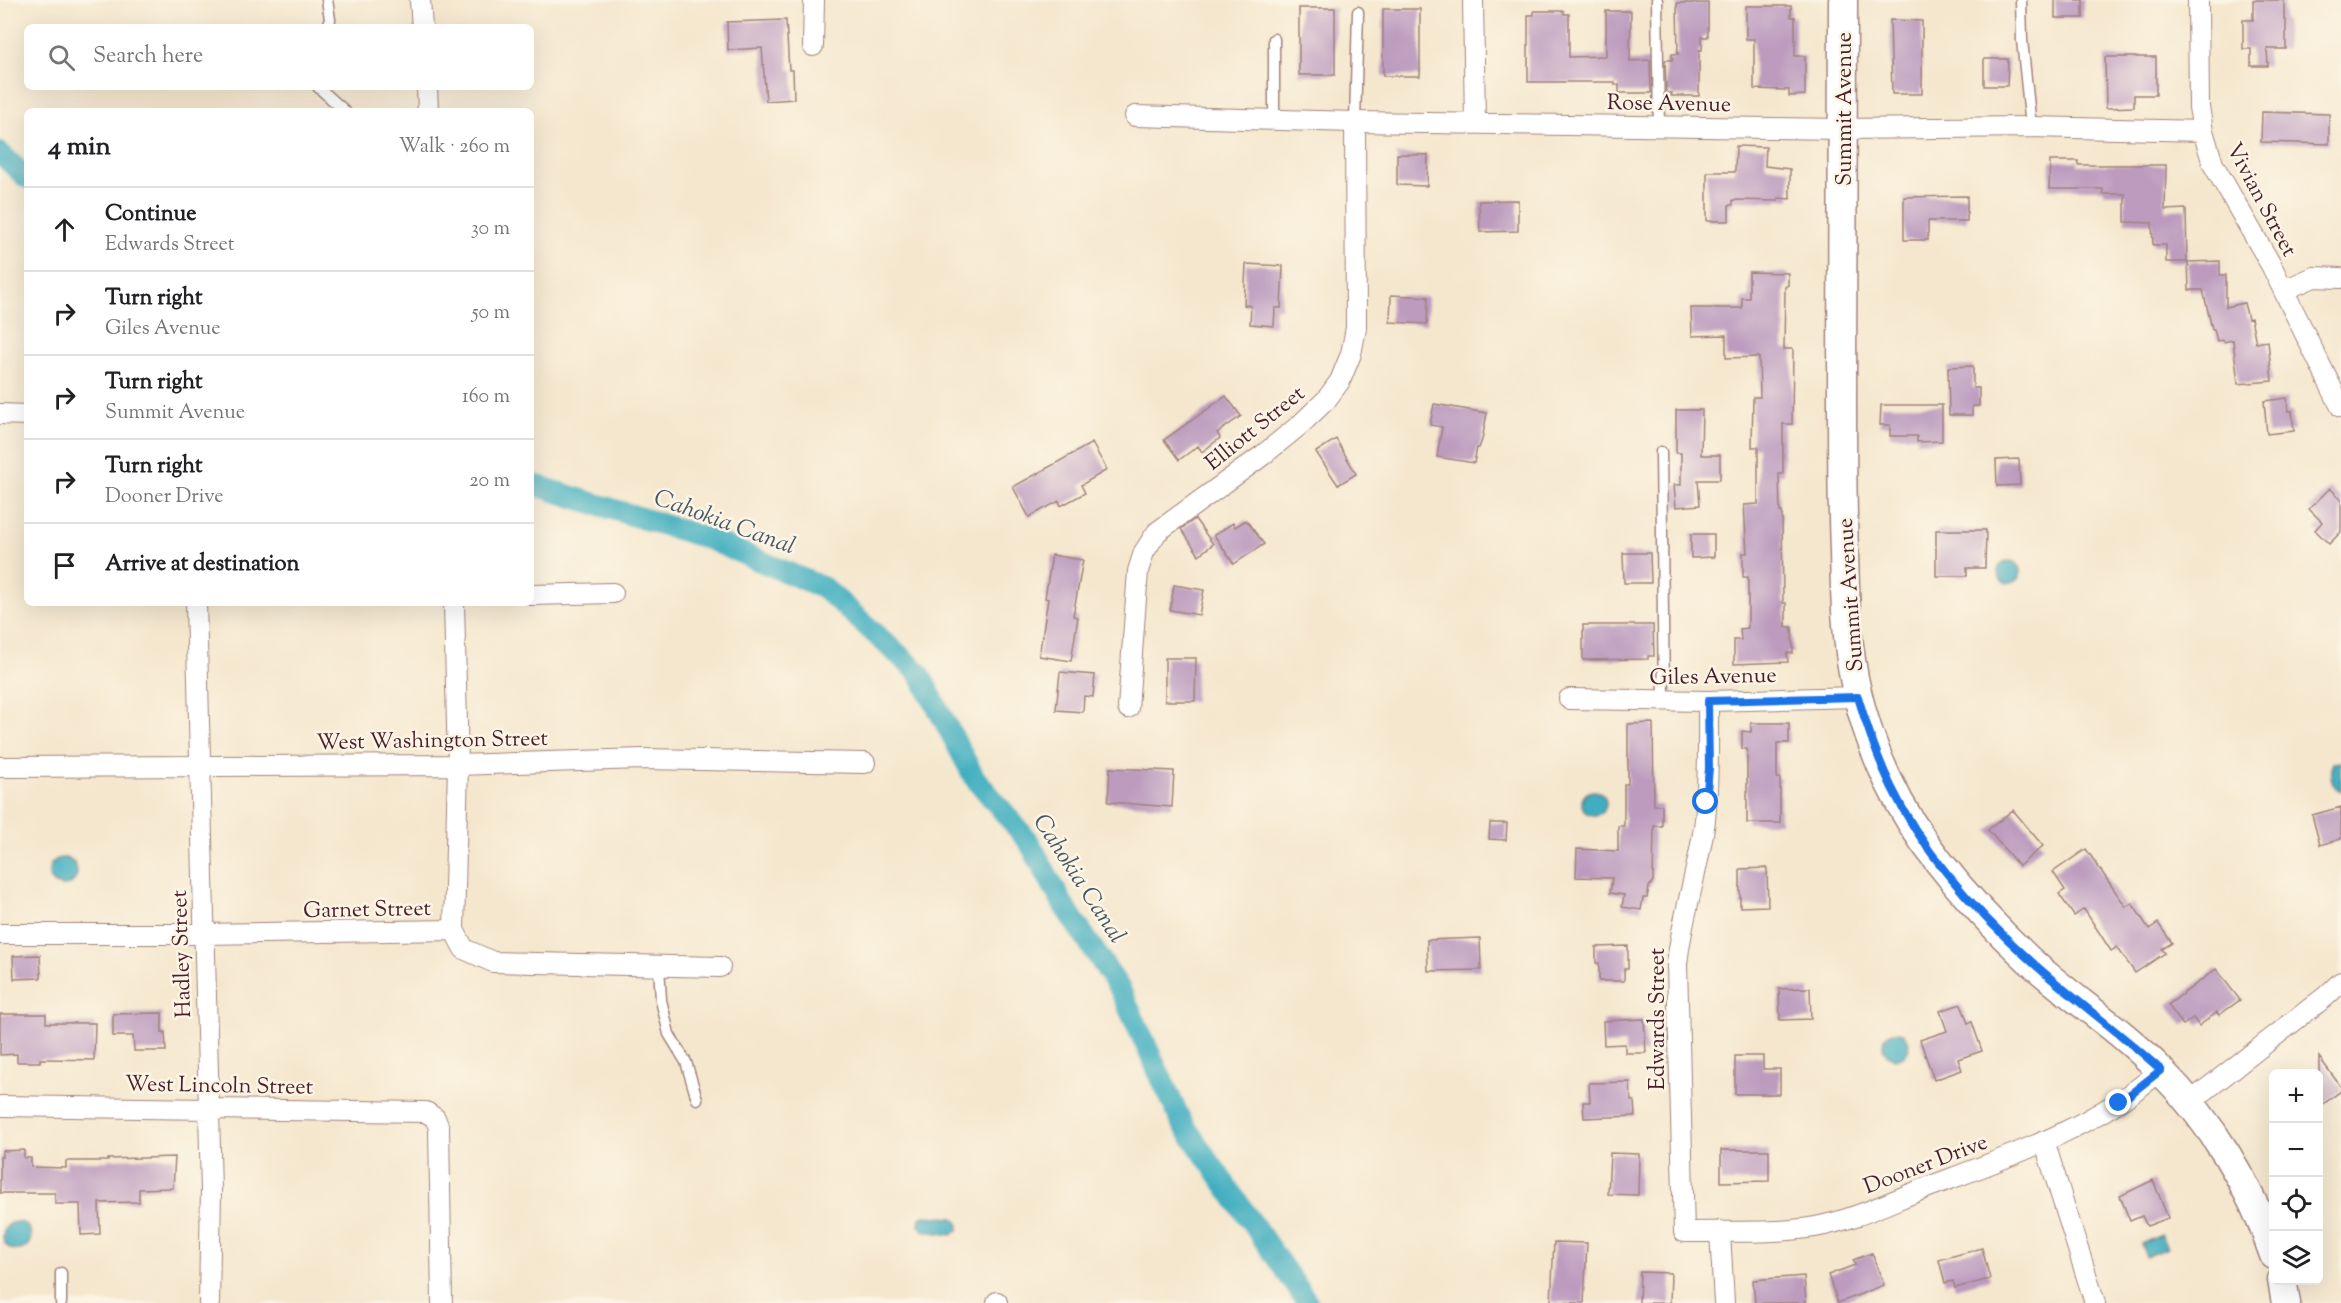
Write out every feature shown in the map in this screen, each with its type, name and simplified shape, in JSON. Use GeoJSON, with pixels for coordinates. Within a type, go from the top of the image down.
{"type":"FeatureCollection","features":[{"type":"Feature","properties":{"kind":"street"},"geometry":{"type":"LineString","coordinates":[[420,0],[422,24]]}},
{"type":"Feature","properties":{"kind":"street"},"geometry":{"type":"LineString","coordinates":[[813,46],[814,0]]}},
{"type":"Feature","properties":{"kind":"street"},"geometry":{"type":"LineString","coordinates":[[1473,0],[1475,123]]}},
{"type":"Feature","properties":{"kind":"street","name":"Summit Avenue"},"geometry":{"type":"LineString","coordinates":[[1844,0],[1841,472],[1846,618],[1858,697],[1870,738],[1891,787],[1913,825],[1938,861],[1979,910],[2031,961],[2137,1048],[2190,1102],[2220,1144],[2245,1186],[2269,1243]]}},
{"type":"Feature","properties":{"kind":"street","name":"Vivian Street"},"geometry":{"type":"LineString","coordinates":[[2198,0],[2199,107],[2203,131],[2213,164],[2284,290],[2341,407]]}},
{"type":"Feature","properties":{"kind":"street"},"geometry":{"type":"LineString","coordinates":[[427,90],[428,108]]}},
{"type":"Feature","properties":{"kind":"street","name":"Rose Avenue"},"geometry":{"type":"LineString","coordinates":[[1135,116],[1355,122],[1843,129],[2031,127],[2203,131]]}},
{"type":"Feature","properties":{"kind":"street","name":"Elliott Street"},"geometry":{"type":"LineString","coordinates":[[1128,708],[1138,571],[1144,552],[1157,532],[1263,455],[1301,424],[1326,400],[1340,381],[1347,366],[1356,327],[1355,122]]}},
{"type":"Feature","properties":{"kind":"street"},"geometry":{"type":"LineString","coordinates":[[2284,290],[2314,277],[2341,278]]}},
{"type":"Feature","properties":{"kind":"street"},"geometry":{"type":"LineString","coordinates":[[0,414],[24,415]]}},
{"type":"Feature","properties":{"kind":"street"},"geometry":{"type":"LineString","coordinates":[[534,595],[613,593]]}},
{"type":"Feature","properties":{"kind":"street","name":"Hadley Street"},"geometry":{"type":"LineString","coordinates":[[196,606],[211,1190],[209,1303]]}},
{"type":"Feature","properties":{"kind":"street"},"geometry":{"type":"LineString","coordinates":[[454,606],[458,765],[454,930]]}},
{"type":"Feature","properties":{"kind":"street","name":"Giles Avenue"},"geometry":{"type":"LineString","coordinates":[[1569,699],[1708,701],[1858,697]]}},
{"type":"Feature","properties":{"kind":"street","name":"Edwards Street"},"geometry":{"type":"LineString","coordinates":[[1684,1232],[1677,964],[1680,932],[1695,874],[1704,821],[1709,768],[1708,701]]}},
{"type":"Feature","properties":{"kind":"street","name":"West Washington Street"},"geometry":{"type":"LineString","coordinates":[[0,767],[458,765],[642,759],[865,763]]}},
{"type":"Feature","properties":{"kind":"street","name":"Garnet Street"},"geometry":{"type":"LineString","coordinates":[[0,934],[454,930],[464,949],[493,962],[720,967]]}},
{"type":"Feature","properties":{"kind":"street"},"geometry":{"type":"LineString","coordinates":[[2190,1102],[2325,997],[2341,981]]}},
{"type":"Feature","properties":{"kind":"street","name":"Dooner Drive"},"geometry":{"type":"LineString","coordinates":[[1684,1232],[1768,1232],[1833,1223],[2044,1141],[2119,1103],[2161,1070]]}},
{"type":"Feature","properties":{"kind":"street","name":"West Lincoln Street"},"geometry":{"type":"LineString","coordinates":[[0,1106],[426,1112],[435,1118],[439,1128],[442,1303]]}},
{"type":"Feature","properties":{"kind":"street"},"geometry":{"type":"LineString","coordinates":[[2044,1141],[2095,1303]]}},
{"type":"Feature","properties":{"kind":"street"},"geometry":{"type":"LineString","coordinates":[[1720,1231],[1725,1303]]}},
{"type":"Feature","properties":{"kind":"street"},"geometry":{"type":"LineString","coordinates":[[2283,1285],[2286,1303]]}},
{"type":"Feature","properties":{"kind":"lane"},"geometry":{"type":"LineString","coordinates":[[327,0],[329,24]]}},
{"type":"Feature","properties":{"kind":"lane"},"geometry":{"type":"LineString","coordinates":[[1657,0],[1659,126]]}},
{"type":"Feature","properties":{"kind":"lane"},"geometry":{"type":"LineString","coordinates":[[2022,0],[2022,40],[2031,127]]}},
{"type":"Feature","properties":{"kind":"lane"},"geometry":{"type":"LineString","coordinates":[[1355,122],[1358,12]]}},
{"type":"Feature","properties":{"kind":"lane"},"geometry":{"type":"LineString","coordinates":[[1274,39],[1274,119]]}},
{"type":"Feature","properties":{"kind":"lane"},"geometry":{"type":"LineString","coordinates":[[321,90],[342,108]]}},
{"type":"Feature","properties":{"kind":"lane"},"geometry":{"type":"LineString","coordinates":[[1661,452],[1664,700]]}},
{"type":"Feature","properties":{"kind":"lane"},"geometry":{"type":"LineString","coordinates":[[658,966],[661,1000],[669,1034],[687,1062],[697,1099]]}},
{"type":"Feature","properties":{"kind":"lane"},"geometry":{"type":"LineString","coordinates":[[61,1273],[61,1303]]}},
{"type":"Feature","properties":{"kind":"water"},"geometry":{"type":"Polygon","coordinates":[[[2005,561],[2013,561],[2020,568],[2020,576],[2013,583],[2005,583],[1998,576],[1998,568],[2005,561]]]}},
{"type":"Feature","properties":{"kind":"water"},"geometry":{"type":"Polygon","coordinates":[[[2341,762],[2341,792],[2333,783],[2331,771],[2333,763],[2341,762]]]}},
{"type":"Feature","properties":{"kind":"water"},"geometry":{"type":"Polygon","coordinates":[[[1594,791],[1602,795],[1606,803],[1602,811],[1594,815],[1586,811],[1582,803],[1586,795],[1594,791]]]}},
{"type":"Feature","properties":{"kind":"water"},"geometry":{"type":"Polygon","coordinates":[[[63,858],[73,862],[77,872],[73,882],[63,886],[53,882],[49,872],[53,862],[63,858]]]}},
{"type":"Feature","properties":{"kind":"water"},"geometry":{"type":"Polygon","coordinates":[[[1896,1032],[1905,1036],[1909,1045],[1905,1054],[1896,1058],[1887,1054],[1883,1045],[1887,1036],[1896,1032]]]}},
{"type":"Feature","properties":{"kind":"water"},"geometry":{"type":"Polygon","coordinates":[[[925,1216],[954,1218],[959,1225],[958,1230],[952,1235],[924,1231],[919,1225],[920,1218],[925,1216]]]}},
{"type":"Feature","properties":{"kind":"water"},"geometry":{"type":"Polygon","coordinates":[[[17,1222],[27,1226],[31,1236],[27,1246],[17,1250],[7,1246],[3,1236],[7,1226],[17,1222]]]}},
{"type":"Feature","properties":{"kind":"water"},"geometry":{"type":"Polygon","coordinates":[[[2161,1235],[2167,1248],[2146,1257],[2141,1244],[2161,1235]]]}},
{"type":"Feature","properties":{"kind":"building"},"geometry":{"type":"Polygon","coordinates":[[[2055,0],[2083,0],[2083,18],[2055,18],[2055,0]]]}},
{"type":"Feature","properties":{"kind":"building"},"geometry":{"type":"Polygon","coordinates":[[[2253,0],[2284,0],[2286,49],[2267,49],[2268,66],[2251,66],[2251,49],[2243,49],[2243,20],[2253,20],[2253,0]]]}},
{"type":"Feature","properties":{"kind":"building"},"geometry":{"type":"Polygon","coordinates":[[[1677,3],[1708,3],[1708,37],[1702,37],[1702,50],[1699,50],[1699,96],[1671,96],[1672,93],[1666,93],[1665,60],[1672,60],[1672,54],[1678,54],[1677,3]]]}},
{"type":"Feature","properties":{"kind":"building"},"geometry":{"type":"Polygon","coordinates":[[[1746,6],[1791,6],[1791,17],[1795,17],[1795,56],[1805,56],[1805,95],[1789,96],[1789,90],[1754,89],[1754,39],[1746,39],[1746,6]]]}},
{"type":"Feature","properties":{"kind":"building"},"geometry":{"type":"Polygon","coordinates":[[[1299,8],[1335,8],[1335,75],[1299,75],[1299,8]]]}},
{"type":"Feature","properties":{"kind":"building"},"geometry":{"type":"Polygon","coordinates":[[[1383,9],[1420,9],[1420,76],[1383,76],[1383,9]]]}},
{"type":"Feature","properties":{"kind":"building"},"geometry":{"type":"Polygon","coordinates":[[[1534,11],[1564,11],[1564,14],[1569,14],[1569,57],[1606,56],[1606,11],[1631,11],[1630,61],[1650,60],[1651,93],[1619,93],[1619,85],[1615,85],[1615,82],[1528,82],[1528,15],[1534,15],[1534,11]]]}},
{"type":"Feature","properties":{"kind":"building"},"geometry":{"type":"Polygon","coordinates":[[[786,20],[789,70],[793,70],[794,99],[766,101],[762,48],[728,50],[727,22],[786,20]]]}},
{"type":"Feature","properties":{"kind":"building"},"geometry":{"type":"Polygon","coordinates":[[[1890,20],[1922,21],[1922,94],[1892,94],[1890,20]]]}},
{"type":"Feature","properties":{"kind":"building"},"geometry":{"type":"Polygon","coordinates":[[[2105,57],[2156,57],[2156,95],[2134,95],[2134,107],[2106,108],[2105,57]]]}},
{"type":"Feature","properties":{"kind":"building"},"geometry":{"type":"Polygon","coordinates":[[[1984,59],[2008,59],[2007,86],[1984,86],[1984,59]]]}},
{"type":"Feature","properties":{"kind":"building"},"geometry":{"type":"Polygon","coordinates":[[[2262,112],[2329,114],[2329,144],[2261,142],[2262,112]]]}},
{"type":"Feature","properties":{"kind":"building"},"geometry":{"type":"Polygon","coordinates":[[[1736,146],[1766,147],[1765,166],[1790,169],[1790,199],[1733,200],[1733,205],[1729,205],[1729,221],[1707,221],[1707,172],[1735,172],[1736,146]]]}},
{"type":"Feature","properties":{"kind":"building"},"geometry":{"type":"Polygon","coordinates":[[[1397,154],[1428,155],[1427,186],[1397,185],[1397,154]]]}},
{"type":"Feature","properties":{"kind":"building"},"geometry":{"type":"Polygon","coordinates":[[[2050,161],[2078,161],[2078,165],[2166,165],[2165,210],[2186,209],[2187,262],[2166,262],[2166,245],[2153,245],[2152,223],[2125,222],[2125,194],[2103,194],[2103,189],[2049,189],[2050,161]]]}},
{"type":"Feature","properties":{"kind":"building"},"geometry":{"type":"Polygon","coordinates":[[[1967,196],[1967,221],[1928,221],[1928,240],[1904,240],[1904,197],[1967,196]]]}},
{"type":"Feature","properties":{"kind":"building"},"geometry":{"type":"Polygon","coordinates":[[[1518,200],[1518,231],[1480,232],[1479,201],[1518,200]]]}},
{"type":"Feature","properties":{"kind":"building"},"geometry":{"type":"Polygon","coordinates":[[[2220,261],[2220,275],[2226,275],[2226,307],[2244,303],[2248,319],[2251,318],[2256,343],[2268,341],[2272,381],[2238,384],[2233,340],[2217,341],[2203,290],[2189,290],[2188,262],[2220,261]]]}},
{"type":"Feature","properties":{"kind":"building"},"geometry":{"type":"Polygon","coordinates":[[[1246,264],[1283,266],[1281,308],[1275,308],[1274,326],[1250,324],[1251,306],[1244,305],[1246,264]]]}},
{"type":"Feature","properties":{"kind":"building"},"geometry":{"type":"Polygon","coordinates":[[[1749,272],[1788,273],[1788,285],[1785,287],[1784,349],[1793,349],[1792,424],[1783,424],[1783,474],[1779,474],[1780,512],[1782,512],[1783,603],[1786,603],[1786,627],[1792,627],[1793,653],[1787,653],[1788,662],[1734,664],[1734,640],[1741,640],[1740,629],[1748,628],[1748,577],[1743,577],[1743,553],[1747,553],[1744,505],[1758,504],[1758,447],[1752,447],[1753,397],[1760,397],[1759,357],[1726,358],[1726,335],[1692,336],[1691,308],[1742,308],[1742,298],[1749,298],[1749,272]]]}},
{"type":"Feature","properties":{"kind":"building"},"geometry":{"type":"Polygon","coordinates":[[[1391,295],[1428,297],[1427,324],[1390,322],[1391,295]]]}},
{"type":"Feature","properties":{"kind":"building"},"geometry":{"type":"Polygon","coordinates":[[[1973,366],[1973,388],[1979,388],[1979,406],[1972,406],[1972,415],[1949,415],[1948,367],[1973,366]]]}},
{"type":"Feature","properties":{"kind":"building"},"geometry":{"type":"Polygon","coordinates":[[[1226,396],[1241,416],[1217,433],[1220,438],[1202,452],[1198,446],[1179,460],[1164,440],[1226,396]]]}},
{"type":"Feature","properties":{"kind":"building"},"geometry":{"type":"Polygon","coordinates":[[[2287,398],[2288,411],[2292,411],[2294,431],[2267,434],[2264,401],[2287,398]]]}},
{"type":"Feature","properties":{"kind":"building"},"geometry":{"type":"Polygon","coordinates":[[[1434,404],[1487,413],[1482,440],[1477,448],[1474,463],[1437,457],[1442,427],[1430,425],[1434,404]]]}},
{"type":"Feature","properties":{"kind":"building"},"geometry":{"type":"Polygon","coordinates":[[[1881,405],[1942,405],[1942,441],[1917,442],[1917,436],[1890,436],[1890,425],[1880,425],[1881,405]]]}},
{"type":"Feature","properties":{"kind":"building"},"geometry":{"type":"Polygon","coordinates":[[[1676,410],[1702,410],[1701,455],[1720,455],[1720,480],[1698,480],[1700,505],[1676,507],[1674,485],[1681,485],[1681,453],[1676,453],[1676,410]]]}},
{"type":"Feature","properties":{"kind":"building"},"geometry":{"type":"Polygon","coordinates":[[[1336,439],[1356,474],[1338,485],[1316,452],[1336,439]]]}},
{"type":"Feature","properties":{"kind":"building"},"geometry":{"type":"Polygon","coordinates":[[[1092,443],[1107,470],[1081,485],[1085,493],[1061,506],[1059,501],[1029,517],[1013,487],[1092,443]]]}},
{"type":"Feature","properties":{"kind":"building"},"geometry":{"type":"Polygon","coordinates":[[[2019,459],[2020,485],[1997,486],[1996,460],[2019,459]]]}},
{"type":"Feature","properties":{"kind":"building"},"geometry":{"type":"Polygon","coordinates":[[[2330,488],[2341,499],[2341,532],[2329,544],[2315,530],[2322,522],[2309,509],[2330,488]]]}},
{"type":"Feature","properties":{"kind":"building"},"geometry":{"type":"Polygon","coordinates":[[[1195,519],[1213,544],[1199,555],[1181,529],[1195,519]]]}},
{"type":"Feature","properties":{"kind":"building"},"geometry":{"type":"Polygon","coordinates":[[[1246,520],[1264,544],[1234,564],[1214,535],[1233,523],[1235,527],[1246,520]]]}},
{"type":"Feature","properties":{"kind":"building"},"geometry":{"type":"Polygon","coordinates":[[[1936,530],[1986,530],[1985,568],[1967,568],[1967,576],[1936,576],[1936,530]]]}},
{"type":"Feature","properties":{"kind":"building"},"geometry":{"type":"Polygon","coordinates":[[[1691,534],[1714,534],[1714,557],[1691,558],[1691,534]]]}},
{"type":"Feature","properties":{"kind":"building"},"geometry":{"type":"Polygon","coordinates":[[[1623,553],[1650,553],[1651,583],[1624,583],[1623,553]]]}},
{"type":"Feature","properties":{"kind":"building"},"geometry":{"type":"Polygon","coordinates":[[[1052,555],[1083,560],[1073,616],[1078,617],[1071,661],[1039,656],[1052,555]]]}},
{"type":"Feature","properties":{"kind":"building"},"geometry":{"type":"Polygon","coordinates":[[[1174,585],[1204,590],[1199,615],[1170,610],[1174,585]]]}},
{"type":"Feature","properties":{"kind":"building"},"geometry":{"type":"Polygon","coordinates":[[[1583,625],[1653,625],[1654,656],[1648,656],[1648,659],[1583,660],[1583,625]]]}},
{"type":"Feature","properties":{"kind":"building"},"geometry":{"type":"Polygon","coordinates":[[[1165,658],[1196,658],[1195,701],[1165,701],[1165,658]]]}},
{"type":"Feature","properties":{"kind":"building"},"geometry":{"type":"Polygon","coordinates":[[[1060,672],[1095,675],[1093,697],[1084,696],[1083,712],[1056,710],[1060,672]]]}},
{"type":"Feature","properties":{"kind":"building"},"geometry":{"type":"Polygon","coordinates":[[[1653,723],[1654,805],[1662,805],[1662,826],[1654,826],[1653,881],[1647,898],[1643,898],[1641,910],[1622,907],[1624,895],[1610,893],[1612,878],[1576,877],[1577,849],[1618,851],[1618,826],[1624,826],[1624,784],[1628,784],[1628,724],[1653,723]]]}},
{"type":"Feature","properties":{"kind":"building"},"geometry":{"type":"Polygon","coordinates":[[[1751,723],[1789,723],[1789,743],[1777,743],[1780,823],[1747,823],[1747,749],[1742,749],[1742,731],[1751,732],[1751,723]]]}},
{"type":"Feature","properties":{"kind":"building"},"geometry":{"type":"Polygon","coordinates":[[[1110,768],[1174,771],[1172,807],[1108,802],[1110,768]]]}},
{"type":"Feature","properties":{"kind":"building"},"geometry":{"type":"Polygon","coordinates":[[[2341,807],[2341,839],[2320,845],[2312,815],[2341,807]]]}},
{"type":"Feature","properties":{"kind":"building"},"geometry":{"type":"Polygon","coordinates":[[[2013,810],[2043,846],[2019,866],[1988,830],[2013,810]]]}},
{"type":"Feature","properties":{"kind":"building"},"geometry":{"type":"Polygon","coordinates":[[[1490,823],[1507,823],[1506,840],[1489,839],[1490,823]]]}},
{"type":"Feature","properties":{"kind":"building"},"geometry":{"type":"Polygon","coordinates":[[[2086,849],[2126,907],[2132,903],[2149,929],[2158,923],[2172,943],[2162,949],[2165,953],[2135,973],[2117,947],[2111,951],[2084,909],[2074,916],[2059,894],[2065,890],[2053,872],[2086,849]]]}},
{"type":"Feature","properties":{"kind":"building"},"geometry":{"type":"Polygon","coordinates":[[[1767,868],[1768,906],[1740,907],[1740,869],[1767,868]]]}},
{"type":"Feature","properties":{"kind":"building"},"geometry":{"type":"Polygon","coordinates":[[[1480,938],[1481,970],[1428,971],[1427,940],[1480,938]]]}},
{"type":"Feature","properties":{"kind":"building"},"geometry":{"type":"Polygon","coordinates":[[[1628,946],[1628,969],[1624,969],[1624,981],[1599,981],[1596,947],[1628,946]]]}},
{"type":"Feature","properties":{"kind":"building"},"geometry":{"type":"Polygon","coordinates":[[[40,955],[41,978],[14,979],[13,956],[40,955]]]}},
{"type":"Feature","properties":{"kind":"building"},"geometry":{"type":"Polygon","coordinates":[[[2216,969],[2240,1000],[2219,1015],[2217,1012],[2199,1026],[2193,1018],[2183,1025],[2168,1005],[2216,969]]]}},
{"type":"Feature","properties":{"kind":"building"},"geometry":{"type":"Polygon","coordinates":[[[1810,988],[1811,1019],[1780,1020],[1779,989],[1810,988]]]}},
{"type":"Feature","properties":{"kind":"building"},"geometry":{"type":"Polygon","coordinates":[[[1961,1004],[1968,1023],[1972,1022],[1982,1051],[1958,1059],[1962,1070],[1934,1080],[1920,1040],[1947,1031],[1940,1011],[1961,1004]]]}},
{"type":"Feature","properties":{"kind":"building"},"geometry":{"type":"Polygon","coordinates":[[[162,1013],[162,1032],[165,1032],[166,1051],[134,1051],[133,1036],[113,1036],[113,1014],[162,1013]]]}},
{"type":"Feature","properties":{"kind":"building"},"geometry":{"type":"Polygon","coordinates":[[[0,1014],[46,1014],[46,1023],[95,1023],[94,1060],[40,1059],[40,1062],[17,1062],[17,1054],[0,1055],[0,1014]]]}},
{"type":"Feature","properties":{"kind":"building"},"geometry":{"type":"Polygon","coordinates":[[[1644,1019],[1646,1053],[1625,1053],[1625,1044],[1604,1045],[1603,1021],[1644,1019]]]}},
{"type":"Feature","properties":{"kind":"building"},"geometry":{"type":"Polygon","coordinates":[[[1735,1056],[1763,1056],[1763,1069],[1780,1069],[1780,1094],[1735,1094],[1735,1056]]]}},
{"type":"Feature","properties":{"kind":"building"},"geometry":{"type":"Polygon","coordinates":[[[2319,1057],[2341,1087],[2341,1091],[2323,1104],[2323,1069],[2319,1069],[2319,1057]]]}},
{"type":"Feature","properties":{"kind":"building"},"geometry":{"type":"Polygon","coordinates":[[[1630,1082],[1635,1116],[1584,1118],[1583,1102],[1590,1102],[1589,1083],[1630,1082]]]}},
{"type":"Feature","properties":{"kind":"building"},"geometry":{"type":"Polygon","coordinates":[[[24,1150],[24,1158],[31,1158],[31,1167],[66,1168],[66,1161],[175,1157],[173,1188],[139,1189],[139,1202],[99,1203],[100,1234],[81,1235],[80,1204],[55,1204],[55,1193],[0,1193],[2,1151],[24,1150]]]}},
{"type":"Feature","properties":{"kind":"building"},"geometry":{"type":"Polygon","coordinates":[[[1721,1150],[1769,1150],[1769,1181],[1721,1182],[1721,1150]]]}},
{"type":"Feature","properties":{"kind":"building"},"geometry":{"type":"Polygon","coordinates":[[[1610,1153],[1639,1154],[1638,1195],[1608,1194],[1610,1153]]]}},
{"type":"Feature","properties":{"kind":"building"},"geometry":{"type":"Polygon","coordinates":[[[2153,1180],[2168,1218],[2147,1226],[2142,1216],[2130,1221],[2120,1196],[2153,1180]]]}},
{"type":"Feature","properties":{"kind":"building"},"geometry":{"type":"Polygon","coordinates":[[[1554,1242],[1587,1243],[1584,1303],[1551,1302],[1554,1242]]]}},
{"type":"Feature","properties":{"kind":"building"},"geometry":{"type":"Polygon","coordinates":[[[1982,1248],[1990,1279],[1955,1288],[1953,1281],[1945,1283],[1939,1260],[1982,1248]]]}},
{"type":"Feature","properties":{"kind":"building"},"geometry":{"type":"Polygon","coordinates":[[[1872,1253],[1884,1285],[1838,1303],[1828,1275],[1855,1265],[1853,1260],[1872,1253]]]}},
{"type":"Feature","properties":{"kind":"building"},"geometry":{"type":"Polygon","coordinates":[[[1640,1272],[1671,1273],[1670,1303],[1639,1303],[1640,1272]]]}},
{"type":"Feature","properties":{"kind":"building"},"geometry":{"type":"Polygon","coordinates":[[[1804,1276],[1806,1303],[1755,1303],[1753,1280],[1804,1276]]]}},
{"type":"Feature","properties":{"kind":"waterway","name":"Cahokia Canal"},"geometry":{"type":"LineString","coordinates":[[0,153],[24,175]]}},
{"type":"Feature","properties":{"kind":"waterway","name":"Cahokia Canal"},"geometry":{"type":"LineString","coordinates":[[534,485],[706,538],[824,588],[919,673],[974,777],[1029,842],[1064,906],[1120,989],[1181,1121],[1308,1303]]}},
{"type":"Feature","properties":{"kind":"route"},"geometry":{"type":"LineString","coordinates":[[1706,802],[1709,768],[1708,701],[1858,697],[1870,738],[1891,787],[1913,825],[1938,861],[1979,910],[2031,961],[2161,1070],[2119,1103]]}}]}
